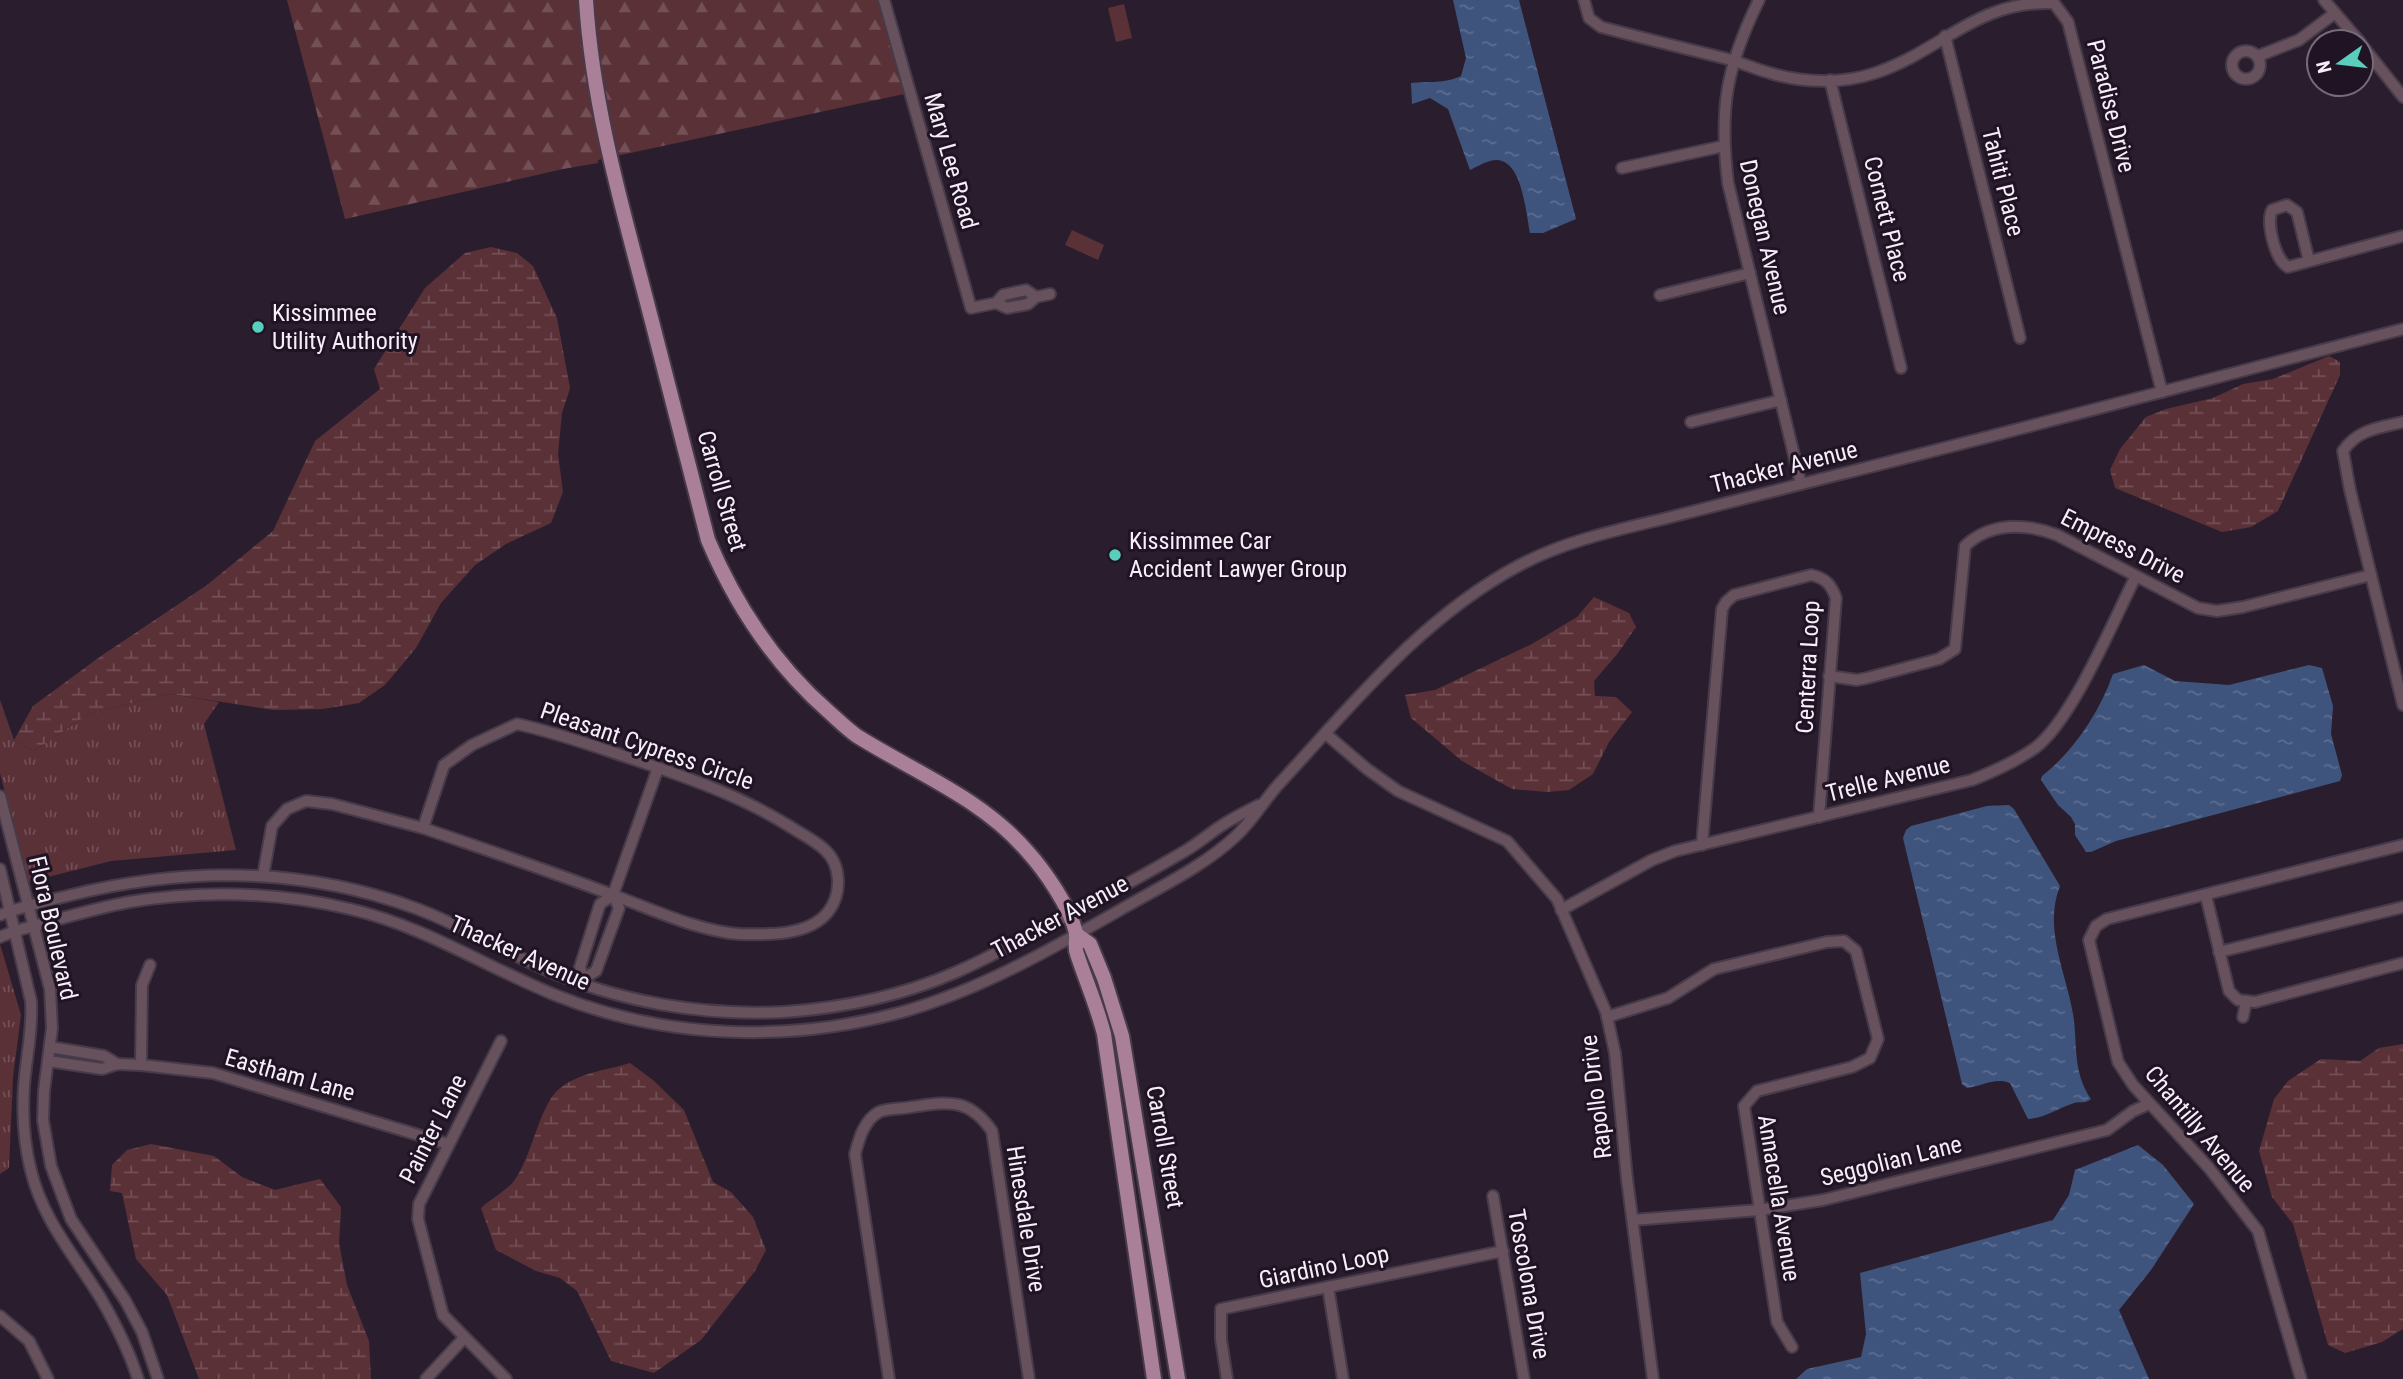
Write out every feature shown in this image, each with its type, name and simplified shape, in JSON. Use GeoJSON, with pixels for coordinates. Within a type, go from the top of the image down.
{"type":"FeatureCollection","features":[{"type":"Feature","properties":{"kind":"main road","name":"Carroll Street"},"geometry":{"type":"LineString","coordinates":[[586,0],[598,100],[615,176],[708,540],[721,571],[746,615],[774,655],[806,691],[855,734],[958,793],[990,817],[1028,852],[1062,900],[1076,934],[1075,950],[1098,1009],[1154,1379]]}},
{"type":"Feature","properties":{"kind":"main road","name":"Carroll Street"},"geometry":{"type":"LineString","coordinates":[[1076,934],[1090,944],[1122,1036],[1178,1379]]}},
{"type":"Feature","properties":{"kind":"main road"},"geometry":{"type":"LineString","coordinates":[[1111,1084],[1120,1097],[1140,1226],[1157,1240]]}},
{"type":"Feature","properties":{"kind":"street","name":"Mary Lee Road"},"geometry":{"type":"LineString","coordinates":[[884,0],[971,308],[996,303],[1003,295],[1026,290],[1036,297],[1050,295]]}},
{"type":"Feature","properties":{"kind":"street","name":"Paradise Drive"},"geometry":{"type":"LineString","coordinates":[[1584,0],[1589,18],[1601,27],[1735,61],[1771,74],[1799,79],[1830,80],[1874,74],[1916,54],[1970,18],[1993,8],[2034,0],[2054,3],[2068,22],[2162,392]]}},
{"type":"Feature","properties":{"kind":"street","name":"Donegan Avenue"},"geometry":{"type":"LineString","coordinates":[[1759,0],[1742,36],[1728,79],[1724,107],[1724,146],[1728,183],[1801,484]]}},
{"type":"Feature","properties":{"kind":"street"},"geometry":{"type":"LineString","coordinates":[[2324,0],[2348,28]]}},
{"type":"Feature","properties":{"kind":"street"},"geometry":{"type":"LineString","coordinates":[[2258,56],[2306,36],[2335,13]]}},
{"type":"Feature","properties":{"kind":"street","name":"Tahiti Place"},"geometry":{"type":"LineString","coordinates":[[1945,36],[2020,338]]}},
{"type":"Feature","properties":{"kind":"street"},"geometry":{"type":"LineString","coordinates":[[2375,62],[2403,97]]}},
{"type":"Feature","properties":{"kind":"street","name":"Cornett Place"},"geometry":{"type":"LineString","coordinates":[[1830,80],[1901,368]]}},
{"type":"Feature","properties":{"kind":"street"},"geometry":{"type":"LineString","coordinates":[[1622,168],[1724,146]]}},
{"type":"Feature","properties":{"kind":"street"},"geometry":{"type":"LineString","coordinates":[[2309,261],[2297,212],[2287,205],[2272,210],[2269,216],[2270,226],[2279,259],[2288,267],[2403,236]]}},
{"type":"Feature","properties":{"kind":"street"},"geometry":{"type":"LineString","coordinates":[[1660,295],[1750,273]]}},
{"type":"Feature","properties":{"kind":"street","name":"Thacker Avenue"},"geometry":{"type":"LineString","coordinates":[[0,937],[125,903],[181,896],[242,894],[297,899],[354,910],[419,931],[575,1003],[623,1017],[699,1030],[774,1032],[824,1028],[901,1012],[966,990],[1076,934],[1204,861],[1241,832],[1262,803],[1427,628],[1457,604],[1516,567],[1550,551],[1620,529],[2403,329]]}},
{"type":"Feature","properties":{"kind":"street"},"geometry":{"type":"LineString","coordinates":[[1691,422],[1781,400]]}},
{"type":"Feature","properties":{"kind":"street"},"geometry":{"type":"LineString","coordinates":[[2403,422],[2359,434],[2343,451],[2350,490],[2403,705]]}},
{"type":"Feature","properties":{"kind":"street","name":"Empress Drive"},"geometry":{"type":"LineString","coordinates":[[1829,676],[1857,680],[1867,678],[1939,659],[1955,649],[1965,546],[1976,535],[1987,531],[2024,526],[2038,528],[2057,535],[2198,608],[2217,611],[2371,575]]}},
{"type":"Feature","properties":{"kind":"street","name":"Centerra Loop"},"geometry":{"type":"LineString","coordinates":[[1702,845],[1722,609],[1734,595],[1811,575],[1822,577],[1832,586],[1836,598],[1819,817]]}},
{"type":"Feature","properties":{"kind":"street","name":"Trelle Avenue"},"geometry":{"type":"LineString","coordinates":[[1562,910],[1652,860],[1702,845],[1972,780],[2006,767],[2037,747],[2057,724],[2075,697],[2136,576]]}},
{"type":"Feature","properties":{"kind":"street","name":"Pleasant Cypress Circle"},"geometry":{"type":"LineString","coordinates":[[263,876],[272,826],[287,809],[306,802],[332,804],[423,828],[701,926],[737,934],[758,934],[806,927],[818,922],[834,903],[838,891],[834,863],[825,850],[761,809],[659,768],[545,730],[517,724],[472,745],[444,765],[423,828]]}},
{"type":"Feature","properties":{"kind":"street","name":"Rapollo Drive"},"geometry":{"type":"LineString","coordinates":[[1326,734],[1385,783],[1426,805],[1507,841],[1557,899],[1607,1017],[1615,1053],[1627,1180],[1653,1379]]}},
{"type":"Feature","properties":{"kind":"street"},"geometry":{"type":"LineString","coordinates":[[575,1003],[582,982],[580,967],[600,904],[613,895],[659,768]]}},
{"type":"Feature","properties":{"kind":"street","name":"Flora Boulevard"},"geometry":{"type":"LineString","coordinates":[[0,796],[51,999],[52,1028],[43,1120],[46,1145],[58,1189],[71,1219],[125,1300],[142,1332],[159,1379]]}},
{"type":"Feature","properties":{"kind":"street","name":"Thacker Avenue"},"geometry":{"type":"LineString","coordinates":[[5,913],[90,891],[154,879],[201,875],[263,876],[341,887],[412,907],[445,920],[540,968],[651,1003],[750,1013],[827,1007],[899,992],[951,975],[1157,868],[1262,803]]}},
{"type":"Feature","properties":{"kind":"street","name":"Chantilly Avenue"},"geometry":{"type":"LineString","coordinates":[[2301,1379],[2258,1231],[2209,1168],[2133,1085],[2118,1062],[2089,940],[2096,926],[2107,919],[2403,845]]}},
{"type":"Feature","properties":{"kind":"street","name":"Flora Boulevard"},"geometry":{"type":"LineString","coordinates":[[0,869],[5,913],[15,931],[31,1002],[32,1021],[24,1086],[23,1122],[31,1172],[53,1228],[105,1307],[138,1379]]}},
{"type":"Feature","properties":{"kind":"street"},"geometry":{"type":"LineString","coordinates":[[582,982],[596,971],[619,908],[613,895]]}},
{"type":"Feature","properties":{"kind":"street"},"geometry":{"type":"LineString","coordinates":[[2206,896],[2229,991],[2238,1000],[2255,1002],[2403,963]]}},
{"type":"Feature","properties":{"kind":"street"},"geometry":{"type":"LineString","coordinates":[[2219,952],[2403,907]]}},
{"type":"Feature","properties":{"kind":"street","name":"Annacella Avenue"},"geometry":{"type":"LineString","coordinates":[[1607,1017],[1668,998],[1714,969],[1827,942],[1844,941],[1856,951],[1878,1038],[1870,1058],[1852,1067],[1757,1091],[1744,1106],[1777,1322],[1791,1347]]}},
{"type":"Feature","properties":{"kind":"street"},"geometry":{"type":"LineString","coordinates":[[141,1065],[142,985],[150,965]]}},
{"type":"Feature","properties":{"kind":"street"},"geometry":{"type":"LineString","coordinates":[[2243,1017],[2246,1002]]}},
{"type":"Feature","properties":{"kind":"street","name":"Painter Lane"},"geometry":{"type":"LineString","coordinates":[[501,1041],[419,1204],[418,1219],[443,1315],[506,1379]]}},
{"type":"Feature","properties":{"kind":"street","name":"Eastham Lane"},"geometry":{"type":"LineString","coordinates":[[50,1047],[104,1056],[117,1064]]}},
{"type":"Feature","properties":{"kind":"street","name":"Eastham Lane"},"geometry":{"type":"LineString","coordinates":[[48,1061],[102,1069],[117,1064],[213,1073],[448,1144]]}},
{"type":"Feature","properties":{"kind":"street","name":"Hinesdale Drive"},"geometry":{"type":"LineString","coordinates":[[889,1379],[855,1154],[863,1129],[879,1112],[947,1102],[964,1105],[981,1115],[992,1131],[1029,1379]]}},
{"type":"Feature","properties":{"kind":"street","name":"Seggolian Lane"},"geometry":{"type":"LineString","coordinates":[[1633,1220],[1759,1210],[1823,1200],[2107,1130],[2133,1111],[2149,1104]]}},
{"type":"Feature","properties":{"kind":"street","name":"Toscolona Drive"},"geometry":{"type":"LineString","coordinates":[[1493,1196],[1524,1379]]}},
{"type":"Feature","properties":{"kind":"street","name":"Giardino Loop"},"geometry":{"type":"LineString","coordinates":[[1227,1379],[1221,1339],[1221,1309],[1503,1251]]}},
{"type":"Feature","properties":{"kind":"street"},"geometry":{"type":"LineString","coordinates":[[1328,1287],[1343,1379]]}},
{"type":"Feature","properties":{"kind":"street"},"geometry":{"type":"LineString","coordinates":[[0,1316],[29,1341],[48,1379]]}},
{"type":"Feature","properties":{"kind":"street"},"geometry":{"type":"LineString","coordinates":[[426,1379],[464,1338]]}},
{"type":"Feature","properties":{"kind":"green space"},"geometry":{"type":"Polygon","coordinates":[[[287,0],[581,0],[605,158],[598,160],[598,163],[345,219],[287,0]]]}},
{"type":"Feature","properties":{"kind":"green space"},"geometry":{"type":"Polygon","coordinates":[[[592,0],[878,0],[904,94],[616,156],[595,39],[592,0]]]}},
{"type":"Feature","properties":{"kind":"green space"},"geometry":{"type":"Polygon","coordinates":[[[1124,4],[1132,38],[1116,42],[1108,8],[1124,4]]]}},
{"type":"Feature","properties":{"kind":"green space"},"geometry":{"type":"Polygon","coordinates":[[[1072,230],[1104,245],[1098,260],[1065,245],[1072,230]]]}},
{"type":"Feature","properties":{"kind":"green space"},"geometry":{"type":"Polygon","coordinates":[[[491,247],[517,253],[533,266],[557,318],[570,388],[562,413],[558,454],[563,492],[551,523],[506,544],[475,565],[441,603],[416,648],[385,685],[359,703],[323,709],[274,710],[171,694],[90,713],[34,751],[14,740],[33,706],[101,656],[207,585],[273,531],[315,441],[380,389],[374,369],[425,288],[465,253],[491,247]]]}},
{"type":"Feature","properties":{"kind":"green space"},"geometry":{"type":"Polygon","coordinates":[[[2329,356],[2340,362],[2340,375],[2278,511],[2251,527],[2222,532],[2115,488],[2110,470],[2120,449],[2146,417],[2166,409],[2213,398],[2243,384],[2273,379],[2329,356]]]}},
{"type":"Feature","properties":{"kind":"green space"},"geometry":{"type":"Polygon","coordinates":[[[1594,597],[1629,613],[1636,627],[1594,681],[1595,696],[1616,697],[1632,712],[1609,742],[1593,774],[1569,790],[1547,792],[1512,789],[1462,761],[1411,718],[1405,695],[1435,690],[1532,644],[1577,617],[1594,597]]]}},
{"type":"Feature","properties":{"kind":"green space"},"geometry":{"type":"Polygon","coordinates":[[[171,694],[219,702],[204,724],[236,850],[111,861],[28,882],[0,773],[0,700],[14,740],[34,751],[90,713],[171,694]]]}},
{"type":"Feature","properties":{"kind":"green space"},"geometry":{"type":"Polygon","coordinates":[[[0,944],[21,1015],[13,1077],[9,1168],[0,1174],[0,944]]]}},
{"type":"Feature","properties":{"kind":"green space"},"geometry":{"type":"Polygon","coordinates":[[[2403,1044],[2403,1329],[2382,1342],[2345,1353],[2328,1345],[2293,1224],[2272,1197],[2259,1151],[2274,1099],[2288,1081],[2321,1059],[2360,1061],[2379,1048],[2403,1044]]]}},
{"type":"Feature","properties":{"kind":"green space"},"geometry":{"type":"Polygon","coordinates":[[[630,1063],[653,1080],[684,1110],[713,1182],[731,1192],[753,1217],[766,1250],[755,1271],[701,1340],[654,1373],[611,1361],[577,1291],[560,1278],[536,1271],[496,1250],[481,1208],[514,1181],[526,1159],[546,1107],[559,1089],[584,1076],[630,1063]]]}},
{"type":"Feature","properties":{"kind":"green space"},"geometry":{"type":"Polygon","coordinates":[[[151,1144],[214,1156],[242,1177],[275,1190],[320,1179],[341,1207],[339,1243],[347,1285],[369,1341],[371,1379],[199,1379],[167,1295],[136,1259],[122,1193],[110,1191],[112,1165],[127,1150],[151,1144]]]}},
{"type":"Feature","properties":{"kind":"water"},"geometry":{"type":"Polygon","coordinates":[[[1453,0],[1519,0],[1576,219],[1543,233],[1530,233],[1519,182],[1509,165],[1494,160],[1470,170],[1448,109],[1430,98],[1412,104],[1411,83],[1443,81],[1461,76],[1466,58],[1453,0]]]}},
{"type":"Feature","properties":{"kind":"water"},"geometry":{"type":"Polygon","coordinates":[[[2144,665],[2175,681],[2229,685],[2309,665],[2322,668],[2333,706],[2331,734],[2342,775],[2340,781],[2116,841],[2086,852],[2075,835],[2075,824],[2071,817],[2058,805],[2041,780],[2042,776],[2075,743],[2100,703],[2113,674],[2144,665]]]}},
{"type":"Feature","properties":{"kind":"water"},"geometry":{"type":"Polygon","coordinates":[[[2009,805],[2060,886],[2055,902],[2055,934],[2073,1014],[2078,1068],[2091,1099],[2028,1119],[2010,1083],[1994,1081],[1967,1088],[1962,1084],[1903,838],[1911,826],[1987,806],[2009,805]]]}},
{"type":"Feature","properties":{"kind":"water"},"geometry":{"type":"Polygon","coordinates":[[[2138,1145],[2163,1165],[2194,1204],[2151,1270],[2119,1310],[2149,1379],[1796,1379],[1807,1369],[1861,1357],[1866,1334],[1860,1273],[2053,1220],[2069,1195],[2075,1170],[2138,1145]]]}},
{"type":"Feature","properties":{"kind":"place","name":"Kissimmee Utility Authority"},"geometry":{"type":"Point","coordinates":[258,327]}},
{"type":"Feature","properties":{"kind":"place","name":"Kissimmee Car Accident Lawyer Group"},"geometry":{"type":"Point","coordinates":[1115,555]}}]}
